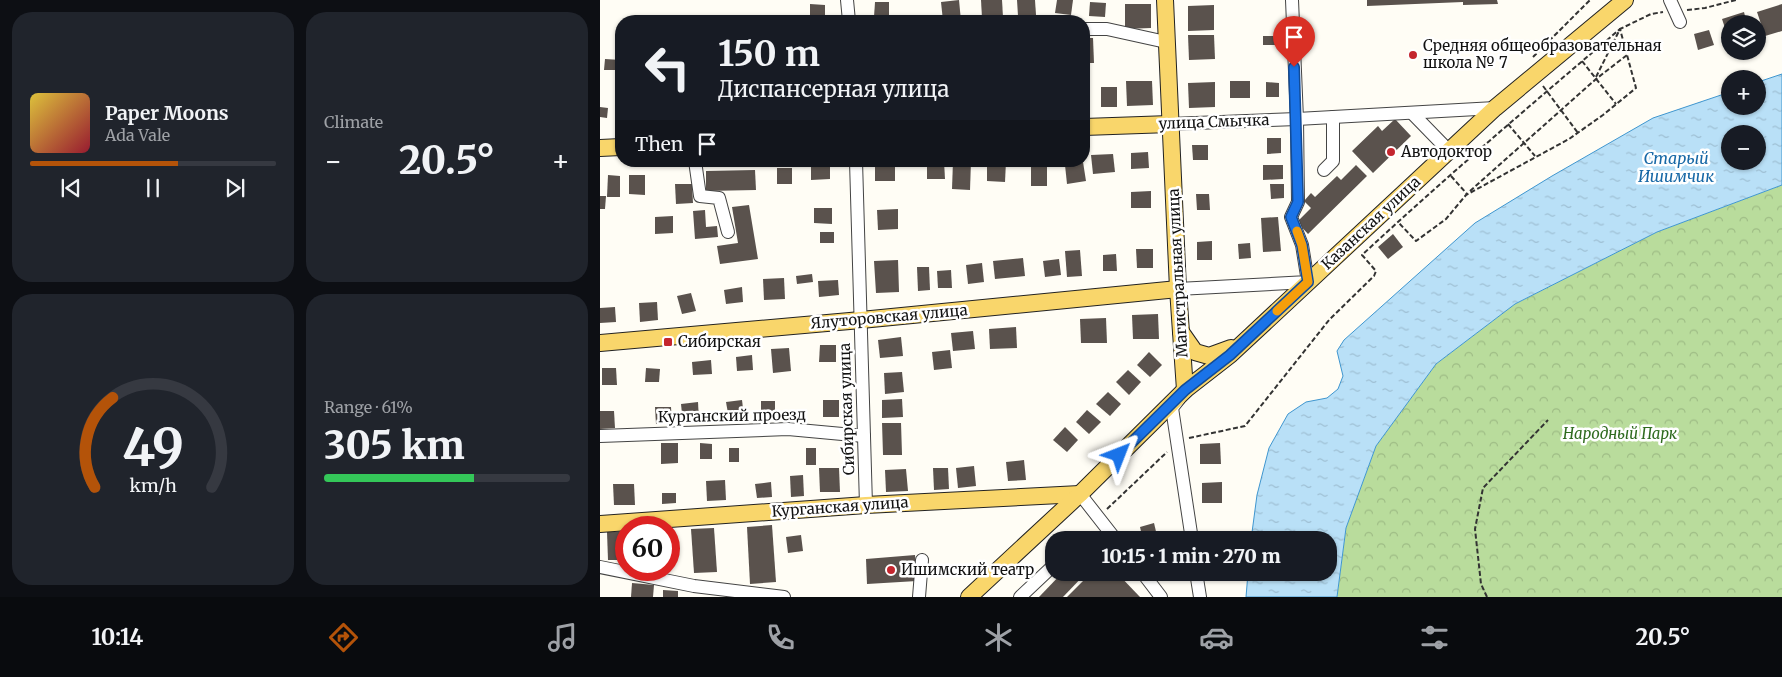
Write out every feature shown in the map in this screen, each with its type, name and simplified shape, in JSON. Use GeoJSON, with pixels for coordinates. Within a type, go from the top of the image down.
{"type":"FeatureCollection","features":[{"type":"Feature","properties":{"kind":"main road","name":"Казанская улица"},"geometry":{"type":"LineString","coordinates":[[969,597],[1080,494],[1185,390],[1243,343],[1495,108],[1624,0]]}},
{"type":"Feature","properties":{"kind":"main road","name":"Магистральная улица"},"geometry":{"type":"LineString","coordinates":[[1164,1],[1180,332],[1185,390]]}},
{"type":"Feature","properties":{"kind":"main road","name":"улица Смычка"},"geometry":{"type":"LineString","coordinates":[[1090,127],[1170,124]]}},
{"type":"Feature","properties":{"kind":"main road"},"geometry":{"type":"LineString","coordinates":[[600,147],[615,147]]}},
{"type":"Feature","properties":{"kind":"main road","name":"Ялуторовская улица"},"geometry":{"type":"LineString","coordinates":[[600,343],[1178,289]]}},
{"type":"Feature","properties":{"kind":"main road"},"geometry":{"type":"LineString","coordinates":[[1180,332],[1195,352],[1209,356],[1243,343]]}},
{"type":"Feature","properties":{"kind":"main road","name":"Курганская улица"},"geometry":{"type":"LineString","coordinates":[[600,524],[866,505],[1080,494]]}},
{"type":"Feature","properties":{"kind":"street"},"geometry":{"type":"LineString","coordinates":[[848,0],[849,15]]}},
{"type":"Feature","properties":{"kind":"street"},"geometry":{"type":"LineString","coordinates":[[1178,289],[1308,282],[1302,245],[1291,217],[1298,202],[1292,0]]}},
{"type":"Feature","properties":{"kind":"street"},"geometry":{"type":"LineString","coordinates":[[1090,29],[1107,29],[1166,42]]}},
{"type":"Feature","properties":{"kind":"street","name":"улица Смычка"},"geometry":{"type":"LineString","coordinates":[[1170,124],[1495,108]]}},
{"type":"Feature","properties":{"kind":"street"},"geometry":{"type":"LineString","coordinates":[[1412,113],[1449,151]]}},
{"type":"Feature","properties":{"kind":"street"},"geometry":{"type":"LineString","coordinates":[[1324,170],[1333,161],[1333,117]]}},
{"type":"Feature","properties":{"kind":"street"},"geometry":{"type":"LineString","coordinates":[[696,167],[700,196],[719,198],[728,232]]}},
{"type":"Feature","properties":{"kind":"street","name":"Сибирская улица"},"geometry":{"type":"LineString","coordinates":[[856,167],[866,505]]}},
{"type":"Feature","properties":{"kind":"street"},"geometry":{"type":"LineString","coordinates":[[1185,390],[1172,408],[1191,531]]}},
{"type":"Feature","properties":{"kind":"street","name":"Курганский проезд"},"geometry":{"type":"LineString","coordinates":[[600,436],[788,429],[864,436]]}},
{"type":"Feature","properties":{"kind":"street"},"geometry":{"type":"LineString","coordinates":[[1080,494],[1109,531]]}},
{"type":"Feature","properties":{"kind":"street"},"geometry":{"type":"LineString","coordinates":[[919,597],[922,560]]}},
{"type":"Feature","properties":{"kind":"street"},"geometry":{"type":"LineString","coordinates":[[600,567],[694,586],[784,597]]}},
{"type":"Feature","properties":{"kind":"street"},"geometry":{"type":"LineString","coordinates":[[1020,597],[1045,573]]}},
{"type":"Feature","properties":{"kind":"street"},"geometry":{"type":"LineString","coordinates":[[1149,581],[1161,597]]}},
{"type":"Feature","properties":{"kind":"street"},"geometry":{"type":"LineString","coordinates":[[1197,581],[1200,597]]}},
{"type":"Feature","properties":{"kind":"path"},"geometry":{"type":"LineString","coordinates":[[1534,56],[1590,0]]}},
{"type":"Feature","properties":{"kind":"path"},"geometry":{"type":"LineString","coordinates":[[1099,518],[1177,441],[1245,426],[1329,320],[1374,276],[1376,272],[1362,255],[1508,124],[1620,29],[1651,14],[1705,8],[1736,0]]}},
{"type":"Feature","properties":{"kind":"path"},"geometry":{"type":"LineString","coordinates":[[1466,195],[1569,139],[1636,88],[1620,29]]}},
{"type":"Feature","properties":{"kind":"path"},"geometry":{"type":"LineString","coordinates":[[1596,79],[1620,29]]}},
{"type":"Feature","properties":{"kind":"path"},"geometry":{"type":"LineString","coordinates":[[1398,222],[1416,241],[1446,219],[1466,195],[1596,79],[1627,55]]}},
{"type":"Feature","properties":{"kind":"path"},"geometry":{"type":"LineString","coordinates":[[1582,61],[1616,104]]}},
{"type":"Feature","properties":{"kind":"path"},"geometry":{"type":"LineString","coordinates":[[1546,91],[1578,133]]}},
{"type":"Feature","properties":{"kind":"path"},"geometry":{"type":"LineString","coordinates":[[1508,124],[1536,156]]}},
{"type":"Feature","properties":{"kind":"path"},"geometry":{"type":"LineString","coordinates":[[1450,175],[1466,195]]}},
{"type":"Feature","properties":{"kind":"path"},"geometry":{"type":"LineString","coordinates":[[1486,597],[1481,584],[1475,529],[1483,488],[1548,420]]}},
{"type":"Feature","properties":{"kind":"green space","name":"Народный Парк"},"geometry":{"type":"Polygon","coordinates":[[[1782,185],[1782,597],[1337,597],[1346,528],[1376,446],[1436,364],[1515,304],[1657,232],[1782,185]]]}},
{"type":"Feature","properties":{"kind":"water","name":"Старый Ишимчик"},"geometry":{"type":"Polygon","coordinates":[[[1782,74],[1782,185],[1657,232],[1515,304],[1436,364],[1376,446],[1346,528],[1337,597],[1246,597],[1247,581],[1337,581],[1337,531],[1252,531],[1257,495],[1269,448],[1288,414],[1306,402],[1327,398],[1338,389],[1343,376],[1337,351],[1344,340],[1475,223],[1653,118],[1721,95],[1721,115],[1766,115],[1766,79],[1782,74]]]}},
{"type":"Feature","properties":{"kind":"building"},"geometry":{"type":"Polygon","coordinates":[[[959,0],[960,15],[942,15],[941,2],[959,0]]]}},
{"type":"Feature","properties":{"kind":"building"},"geometry":{"type":"Polygon","coordinates":[[[981,0],[1002,0],[1003,15],[982,15],[981,0]]]}},
{"type":"Feature","properties":{"kind":"building"},"geometry":{"type":"Polygon","coordinates":[[[1017,0],[1035,0],[1036,15],[1018,15],[1017,0]]]}},
{"type":"Feature","properties":{"kind":"building"},"geometry":{"type":"Polygon","coordinates":[[[1057,0],[1073,0],[1071,15],[1055,13],[1057,0]]]}},
{"type":"Feature","properties":{"kind":"building"},"geometry":{"type":"Polygon","coordinates":[[[1367,0],[1497,0],[1498,4],[1463,5],[1463,2],[1367,6],[1367,0]]]}},
{"type":"Feature","properties":{"kind":"building"},"geometry":{"type":"Polygon","coordinates":[[[875,2],[889,2],[889,15],[874,15],[875,2]]]}},
{"type":"Feature","properties":{"kind":"building"},"geometry":{"type":"Polygon","coordinates":[[[1090,2],[1106,3],[1105,17],[1089,15],[1090,2]]]}},
{"type":"Feature","properties":{"kind":"building"},"geometry":{"type":"Polygon","coordinates":[[[810,4],[825,5],[825,15],[810,15],[810,4]]]}},
{"type":"Feature","properties":{"kind":"building"},"geometry":{"type":"Polygon","coordinates":[[[1125,4],[1151,4],[1151,28],[1125,29],[1125,4]]]}},
{"type":"Feature","properties":{"kind":"building"},"geometry":{"type":"Polygon","coordinates":[[[1782,4],[1782,31],[1766,36],[1766,15],[1758,15],[1757,12],[1782,4]]]}},
{"type":"Feature","properties":{"kind":"building"},"geometry":{"type":"Polygon","coordinates":[[[1214,5],[1214,30],[1188,31],[1188,6],[1214,5]]]}},
{"type":"Feature","properties":{"kind":"building"},"geometry":{"type":"Polygon","coordinates":[[[1709,30],[1714,45],[1698,50],[1694,34],[1709,30]]]}},
{"type":"Feature","properties":{"kind":"building"},"geometry":{"type":"Polygon","coordinates":[[[1188,35],[1214,35],[1215,59],[1189,60],[1188,35]]]}},
{"type":"Feature","properties":{"kind":"building"},"geometry":{"type":"Polygon","coordinates":[[[1263,36],[1278,36],[1278,45],[1263,45],[1263,36]]]}},
{"type":"Feature","properties":{"kind":"building"},"geometry":{"type":"Polygon","coordinates":[[[1090,38],[1093,38],[1094,63],[1090,63],[1090,38]]]}},
{"type":"Feature","properties":{"kind":"building"},"geometry":{"type":"Polygon","coordinates":[[[605,59],[615,60],[615,70],[604,70],[605,59]]]}},
{"type":"Feature","properties":{"kind":"building"},"geometry":{"type":"Polygon","coordinates":[[[1126,81],[1152,81],[1153,105],[1127,106],[1126,81]]]}},
{"type":"Feature","properties":{"kind":"building"},"geometry":{"type":"Polygon","coordinates":[[[1230,81],[1250,81],[1250,98],[1230,98],[1230,81]]]}},
{"type":"Feature","properties":{"kind":"building"},"geometry":{"type":"Polygon","coordinates":[[[1215,82],[1215,107],[1189,108],[1188,83],[1215,82]]]}},
{"type":"Feature","properties":{"kind":"building"},"geometry":{"type":"Polygon","coordinates":[[[1266,82],[1279,83],[1279,97],[1266,97],[1266,82]]]}},
{"type":"Feature","properties":{"kind":"building"},"geometry":{"type":"Polygon","coordinates":[[[1101,87],[1117,87],[1117,107],[1101,107],[1101,87]]]}},
{"type":"Feature","properties":{"kind":"building"},"geometry":{"type":"Polygon","coordinates":[[[600,107],[608,108],[607,118],[600,117],[600,107]]]}},
{"type":"Feature","properties":{"kind":"building"},"geometry":{"type":"Polygon","coordinates":[[[1395,119],[1411,136],[1373,173],[1352,151],[1378,126],[1382,131],[1395,119]]]}},
{"type":"Feature","properties":{"kind":"building"},"geometry":{"type":"Polygon","coordinates":[[[1267,138],[1281,138],[1281,153],[1267,154],[1267,138]]]}},
{"type":"Feature","properties":{"kind":"building"},"geometry":{"type":"Polygon","coordinates":[[[1192,145],[1208,145],[1208,160],[1193,160],[1192,145]]]}},
{"type":"Feature","properties":{"kind":"building"},"geometry":{"type":"Polygon","coordinates":[[[1148,152],[1149,168],[1131,169],[1131,153],[1148,152]]]}},
{"type":"Feature","properties":{"kind":"building"},"geometry":{"type":"Polygon","coordinates":[[[1113,154],[1115,172],[1093,174],[1091,155],[1113,154]]]}},
{"type":"Feature","properties":{"kind":"building"},"geometry":{"type":"Polygon","coordinates":[[[1263,165],[1283,165],[1283,179],[1263,180],[1263,165]]]}},
{"type":"Feature","properties":{"kind":"building"},"geometry":{"type":"Polygon","coordinates":[[[1356,165],[1367,176],[1308,234],[1297,222],[1311,208],[1304,201],[1311,193],[1315,197],[1337,176],[1341,180],[1356,165]]]}},
{"type":"Feature","properties":{"kind":"building"},"geometry":{"type":"Polygon","coordinates":[[[811,167],[830,167],[830,179],[811,180],[811,167]]]}},
{"type":"Feature","properties":{"kind":"building"},"geometry":{"type":"Polygon","coordinates":[[[875,167],[895,167],[895,181],[875,181],[875,167]]]}},
{"type":"Feature","properties":{"kind":"building"},"geometry":{"type":"Polygon","coordinates":[[[927,167],[944,167],[945,179],[927,179],[927,167]]]}},
{"type":"Feature","properties":{"kind":"building"},"geometry":{"type":"Polygon","coordinates":[[[953,167],[971,167],[970,190],[952,189],[953,167]]]}},
{"type":"Feature","properties":{"kind":"building"},"geometry":{"type":"Polygon","coordinates":[[[987,167],[1006,167],[1005,182],[987,181],[987,167]]]}},
{"type":"Feature","properties":{"kind":"building"},"geometry":{"type":"Polygon","coordinates":[[[1031,167],[1047,167],[1047,186],[1031,186],[1031,167]]]}},
{"type":"Feature","properties":{"kind":"building"},"geometry":{"type":"Polygon","coordinates":[[[1065,167],[1084,167],[1086,181],[1067,184],[1065,167]]]}},
{"type":"Feature","properties":{"kind":"building"},"geometry":{"type":"Polygon","coordinates":[[[777,168],[792,168],[792,184],[777,184],[777,168]]]}},
{"type":"Feature","properties":{"kind":"building"},"geometry":{"type":"Polygon","coordinates":[[[755,170],[756,190],[706,191],[706,171],[755,170]]]}},
{"type":"Feature","properties":{"kind":"building"},"geometry":{"type":"Polygon","coordinates":[[[608,175],[620,176],[620,197],[607,197],[608,175]]]}},
{"type":"Feature","properties":{"kind":"building"},"geometry":{"type":"Polygon","coordinates":[[[629,175],[645,175],[645,195],[629,194],[629,175]]]}},
{"type":"Feature","properties":{"kind":"building"},"geometry":{"type":"Polygon","coordinates":[[[675,184],[692,184],[693,203],[676,204],[675,184]]]}},
{"type":"Feature","properties":{"kind":"building"},"geometry":{"type":"Polygon","coordinates":[[[1270,184],[1284,184],[1284,198],[1271,199],[1270,184]]]}},
{"type":"Feature","properties":{"kind":"building"},"geometry":{"type":"Polygon","coordinates":[[[1151,191],[1151,208],[1131,208],[1131,192],[1151,191]]]}},
{"type":"Feature","properties":{"kind":"building"},"geometry":{"type":"Polygon","coordinates":[[[1196,194],[1209,194],[1210,210],[1197,210],[1196,194]]]}},
{"type":"Feature","properties":{"kind":"building"},"geometry":{"type":"Polygon","coordinates":[[[600,196],[606,196],[605,209],[600,209],[600,196]]]}},
{"type":"Feature","properties":{"kind":"building"},"geometry":{"type":"Polygon","coordinates":[[[749,205],[758,259],[720,264],[717,246],[738,243],[732,207],[749,205]]]}},
{"type":"Feature","properties":{"kind":"building"},"geometry":{"type":"Polygon","coordinates":[[[814,208],[832,208],[832,224],[814,223],[814,208]]]}},
{"type":"Feature","properties":{"kind":"building"},"geometry":{"type":"Polygon","coordinates":[[[898,209],[898,229],[878,230],[877,210],[898,209]]]}},
{"type":"Feature","properties":{"kind":"building"},"geometry":{"type":"Polygon","coordinates":[[[705,210],[706,227],[717,226],[718,237],[695,239],[693,211],[705,210]]]}},
{"type":"Feature","properties":{"kind":"building"},"geometry":{"type":"Polygon","coordinates":[[[673,216],[673,233],[655,234],[655,217],[673,216]]]}},
{"type":"Feature","properties":{"kind":"building"},"geometry":{"type":"Polygon","coordinates":[[[1278,217],[1281,251],[1263,252],[1261,218],[1278,217]]]}},
{"type":"Feature","properties":{"kind":"building"},"geometry":{"type":"Polygon","coordinates":[[[820,232],[834,232],[834,243],[820,243],[820,232]]]}},
{"type":"Feature","properties":{"kind":"building"},"geometry":{"type":"Polygon","coordinates":[[[1393,234],[1403,247],[1388,259],[1378,247],[1393,234]]]}},
{"type":"Feature","properties":{"kind":"building"},"geometry":{"type":"Polygon","coordinates":[[[1212,241],[1212,260],[1197,260],[1197,242],[1212,241]]]}},
{"type":"Feature","properties":{"kind":"building"},"geometry":{"type":"Polygon","coordinates":[[[1250,243],[1251,258],[1239,259],[1238,244],[1250,243]]]}},
{"type":"Feature","properties":{"kind":"building"},"geometry":{"type":"Polygon","coordinates":[[[1136,249],[1153,249],[1153,268],[1137,268],[1136,249]]]}},
{"type":"Feature","properties":{"kind":"building"},"geometry":{"type":"Polygon","coordinates":[[[1080,250],[1082,276],[1067,277],[1065,251],[1080,250]]]}},
{"type":"Feature","properties":{"kind":"building"},"geometry":{"type":"Polygon","coordinates":[[[1116,254],[1117,271],[1103,271],[1103,255],[1116,254]]]}},
{"type":"Feature","properties":{"kind":"building"},"geometry":{"type":"Polygon","coordinates":[[[1023,258],[1025,276],[995,279],[993,261],[1023,258]]]}},
{"type":"Feature","properties":{"kind":"building"},"geometry":{"type":"Polygon","coordinates":[[[1059,259],[1061,275],[1045,277],[1043,261],[1059,259]]]}},
{"type":"Feature","properties":{"kind":"building"},"geometry":{"type":"Polygon","coordinates":[[[898,260],[899,292],[876,293],[874,261],[898,260]]]}},
{"type":"Feature","properties":{"kind":"building"},"geometry":{"type":"Polygon","coordinates":[[[982,263],[984,282],[968,284],[966,265],[982,263]]]}},
{"type":"Feature","properties":{"kind":"building"},"geometry":{"type":"Polygon","coordinates":[[[917,267],[929,267],[930,290],[918,291],[917,267]]]}},
{"type":"Feature","properties":{"kind":"building"},"geometry":{"type":"Polygon","coordinates":[[[951,270],[952,288],[938,288],[937,271],[951,270]]]}},
{"type":"Feature","properties":{"kind":"building"},"geometry":{"type":"Polygon","coordinates":[[[812,274],[813,282],[797,284],[796,276],[812,274]]]}},
{"type":"Feature","properties":{"kind":"building"},"geometry":{"type":"Polygon","coordinates":[[[784,278],[785,299],[764,300],[763,279],[784,278]]]}},
{"type":"Feature","properties":{"kind":"building"},"geometry":{"type":"Polygon","coordinates":[[[838,280],[839,295],[819,297],[818,281],[838,280]]]}},
{"type":"Feature","properties":{"kind":"building"},"geometry":{"type":"Polygon","coordinates":[[[742,287],[743,302],[726,304],[724,290],[742,287]]]}},
{"type":"Feature","properties":{"kind":"building"},"geometry":{"type":"Polygon","coordinates":[[[691,293],[696,311],[682,314],[677,296],[691,293]]]}},
{"type":"Feature","properties":{"kind":"building"},"geometry":{"type":"Polygon","coordinates":[[[657,302],[658,320],[640,322],[639,303],[657,302]]]}},
{"type":"Feature","properties":{"kind":"building"},"geometry":{"type":"Polygon","coordinates":[[[615,307],[616,322],[600,323],[600,308],[615,307]]]}},
{"type":"Feature","properties":{"kind":"building"},"geometry":{"type":"Polygon","coordinates":[[[1158,314],[1159,339],[1133,339],[1132,315],[1158,314]]]}},
{"type":"Feature","properties":{"kind":"building"},"geometry":{"type":"Polygon","coordinates":[[[1106,318],[1107,343],[1081,343],[1080,319],[1106,318]]]}},
{"type":"Feature","properties":{"kind":"building"},"geometry":{"type":"Polygon","coordinates":[[[1016,327],[1017,348],[990,349],[989,329],[1016,327]]]}},
{"type":"Feature","properties":{"kind":"building"},"geometry":{"type":"Polygon","coordinates":[[[973,331],[975,349],[953,351],[951,333],[973,331]]]}},
{"type":"Feature","properties":{"kind":"building"},"geometry":{"type":"Polygon","coordinates":[[[901,337],[903,356],[880,358],[878,340],[901,337]]]}},
{"type":"Feature","properties":{"kind":"building"},"geometry":{"type":"Polygon","coordinates":[[[820,345],[836,345],[836,362],[819,362],[820,345]]]}},
{"type":"Feature","properties":{"kind":"building"},"geometry":{"type":"Polygon","coordinates":[[[789,348],[791,371],[773,373],[771,349],[789,348]]]}},
{"type":"Feature","properties":{"kind":"building"},"geometry":{"type":"Polygon","coordinates":[[[950,350],[952,368],[934,370],[932,352],[950,350]]]}},
{"type":"Feature","properties":{"kind":"building"},"geometry":{"type":"Polygon","coordinates":[[[1149,352],[1162,365],[1150,377],[1137,365],[1149,352]]]}},
{"type":"Feature","properties":{"kind":"building"},"geometry":{"type":"Polygon","coordinates":[[[752,355],[753,370],[737,371],[736,357],[752,355]]]}},
{"type":"Feature","properties":{"kind":"building"},"geometry":{"type":"Polygon","coordinates":[[[711,360],[712,374],[693,375],[692,362],[711,360]]]}},
{"type":"Feature","properties":{"kind":"building"},"geometry":{"type":"Polygon","coordinates":[[[602,368],[616,368],[617,385],[602,385],[602,368]]]}},
{"type":"Feature","properties":{"kind":"building"},"geometry":{"type":"Polygon","coordinates":[[[646,368],[660,369],[659,382],[645,382],[646,368]]]}},
{"type":"Feature","properties":{"kind":"building"},"geometry":{"type":"Polygon","coordinates":[[[1128,370],[1141,382],[1129,395],[1116,382],[1128,370]]]}},
{"type":"Feature","properties":{"kind":"building"},"geometry":{"type":"Polygon","coordinates":[[[902,372],[904,392],[885,394],[884,373],[902,372]]]}},
{"type":"Feature","properties":{"kind":"building"},"geometry":{"type":"Polygon","coordinates":[[[1108,392],[1121,404],[1110,416],[1096,404],[1108,392]]]}},
{"type":"Feature","properties":{"kind":"building"},"geometry":{"type":"Polygon","coordinates":[[[902,399],[903,417],[882,418],[882,400],[902,399]]]}},
{"type":"Feature","properties":{"kind":"building"},"geometry":{"type":"Polygon","coordinates":[[[742,400],[744,417],[729,419],[726,402],[742,400]]]}},
{"type":"Feature","properties":{"kind":"building"},"geometry":{"type":"Polygon","coordinates":[[[823,400],[839,400],[839,417],[823,417],[823,400]]]}},
{"type":"Feature","properties":{"kind":"building"},"geometry":{"type":"Polygon","coordinates":[[[761,401],[775,401],[775,417],[761,417],[761,401]]]}},
{"type":"Feature","properties":{"kind":"building"},"geometry":{"type":"Polygon","coordinates":[[[698,402],[699,421],[683,423],[681,404],[698,402]]]}},
{"type":"Feature","properties":{"kind":"building"},"geometry":{"type":"Polygon","coordinates":[[[655,407],[671,407],[672,424],[656,424],[655,407]]]}},
{"type":"Feature","properties":{"kind":"building"},"geometry":{"type":"Polygon","coordinates":[[[1087,410],[1101,422],[1089,434],[1076,422],[1087,410]]]}},
{"type":"Feature","properties":{"kind":"building"},"geometry":{"type":"Polygon","coordinates":[[[600,411],[614,411],[615,428],[600,429],[600,411]]]}},
{"type":"Feature","properties":{"kind":"building"},"geometry":{"type":"Polygon","coordinates":[[[882,423],[901,423],[902,455],[883,455],[882,423]]]}},
{"type":"Feature","properties":{"kind":"building"},"geometry":{"type":"Polygon","coordinates":[[[1065,427],[1078,440],[1067,452],[1053,440],[1065,427]]]}},
{"type":"Feature","properties":{"kind":"building"},"geometry":{"type":"Polygon","coordinates":[[[661,443],[678,443],[678,463],[661,464],[661,443]]]}},
{"type":"Feature","properties":{"kind":"building"},"geometry":{"type":"Polygon","coordinates":[[[700,443],[712,444],[712,459],[700,459],[700,443]]]}},
{"type":"Feature","properties":{"kind":"building"},"geometry":{"type":"Polygon","coordinates":[[[1220,443],[1221,464],[1200,464],[1200,444],[1220,443]]]}},
{"type":"Feature","properties":{"kind":"building"},"geometry":{"type":"Polygon","coordinates":[[[729,448],[739,448],[739,462],[729,462],[729,448]]]}},
{"type":"Feature","properties":{"kind":"building"},"geometry":{"type":"Polygon","coordinates":[[[806,448],[816,448],[816,465],[806,465],[806,448]]]}},
{"type":"Feature","properties":{"kind":"building"},"geometry":{"type":"Polygon","coordinates":[[[1024,460],[1026,480],[1008,481],[1006,462],[1024,460]]]}},
{"type":"Feature","properties":{"kind":"building"},"geometry":{"type":"Polygon","coordinates":[[[974,466],[976,486],[958,488],[956,468],[974,466]]]}},
{"type":"Feature","properties":{"kind":"building"},"geometry":{"type":"Polygon","coordinates":[[[819,468],[839,468],[840,492],[820,492],[819,468]]]}},
{"type":"Feature","properties":{"kind":"building"},"geometry":{"type":"Polygon","coordinates":[[[933,468],[948,468],[949,489],[934,490],[933,468]]]}},
{"type":"Feature","properties":{"kind":"building"},"geometry":{"type":"Polygon","coordinates":[[[906,469],[908,491],[886,492],[885,470],[906,469]]]}},
{"type":"Feature","properties":{"kind":"building"},"geometry":{"type":"Polygon","coordinates":[[[803,475],[804,496],[791,497],[790,476],[803,475]]]}},
{"type":"Feature","properties":{"kind":"building"},"geometry":{"type":"Polygon","coordinates":[[[725,480],[726,500],[707,501],[706,481],[725,480]]]}},
{"type":"Feature","properties":{"kind":"building"},"geometry":{"type":"Polygon","coordinates":[[[771,482],[772,497],[757,498],[755,484],[771,482]]]}},
{"type":"Feature","properties":{"kind":"building"},"geometry":{"type":"Polygon","coordinates":[[[1222,482],[1222,503],[1202,503],[1202,483],[1222,482]]]}},
{"type":"Feature","properties":{"kind":"building"},"geometry":{"type":"Polygon","coordinates":[[[613,484],[634,484],[635,505],[614,505],[613,484]]]}},
{"type":"Feature","properties":{"kind":"building"},"geometry":{"type":"Polygon","coordinates":[[[662,493],[676,493],[676,503],[662,504],[662,493]]]}},
{"type":"Feature","properties":{"kind":"building"},"geometry":{"type":"Polygon","coordinates":[[[1154,523],[1156,531],[1141,531],[1140,527],[1154,523]]]}},
{"type":"Feature","properties":{"kind":"building"},"geometry":{"type":"Polygon","coordinates":[[[772,525],[776,582],[750,584],[747,527],[772,525]]]}},
{"type":"Feature","properties":{"kind":"building"},"geometry":{"type":"Polygon","coordinates":[[[714,528],[717,572],[694,573],[691,529],[714,528]]]}},
{"type":"Feature","properties":{"kind":"building"},"geometry":{"type":"Polygon","coordinates":[[[607,532],[615,532],[615,560],[608,560],[607,532]]]}},
{"type":"Feature","properties":{"kind":"building"},"geometry":{"type":"Polygon","coordinates":[[[801,535],[803,551],[788,553],[786,537],[801,535]]]}},
{"type":"Feature","properties":{"kind":"building","name":"Ишимский театр"},"geometry":{"type":"Polygon","coordinates":[[[915,555],[917,581],[867,584],[866,559],[915,555]]]}},
{"type":"Feature","properties":{"kind":"building"},"geometry":{"type":"Polygon","coordinates":[[[1054,581],[1078,581],[1063,597],[1039,597],[1054,581]]]}},
{"type":"Feature","properties":{"kind":"building"},"geometry":{"type":"Polygon","coordinates":[[[1083,581],[1125,581],[1140,597],[1067,597],[1083,581]]]}},
{"type":"Feature","properties":{"kind":"building"},"geometry":{"type":"Polygon","coordinates":[[[632,583],[654,585],[653,597],[631,597],[632,583]]]}},
{"type":"Feature","properties":{"kind":"building"},"geometry":{"type":"Polygon","coordinates":[[[663,590],[678,591],[678,597],[663,597],[663,590]]]}},
{"type":"Feature","properties":{"kind":"slow traffic"},"geometry":{"type":"LineString","coordinates":[[1277,311],[1308,282],[1302,245],[1297,231]]}},
{"type":"Feature","properties":{"kind":"place","name":"Средняя общеобразовательная школа № 7"},"geometry":{"type":"Point","coordinates":[1413,55]}},
{"type":"Feature","properties":{"kind":"place","name":"Автодоктор"},"geometry":{"type":"Point","coordinates":[1391,152]}},
{"type":"Feature","properties":{"kind":"place","name":"Сибирская"},"geometry":{"type":"Point","coordinates":[668,342]}},
{"type":"Feature","properties":{"kind":"place","name":"Ишимский театр"},"geometry":{"type":"Point","coordinates":[891,570]}},
{"type":"Feature","properties":{"kind":"route"},"geometry":{"type":"LineString","coordinates":[[1119,455],[1185,390],[1230,355],[1308,282],[1302,245],[1291,217],[1298,202],[1294,67]]}}]}
